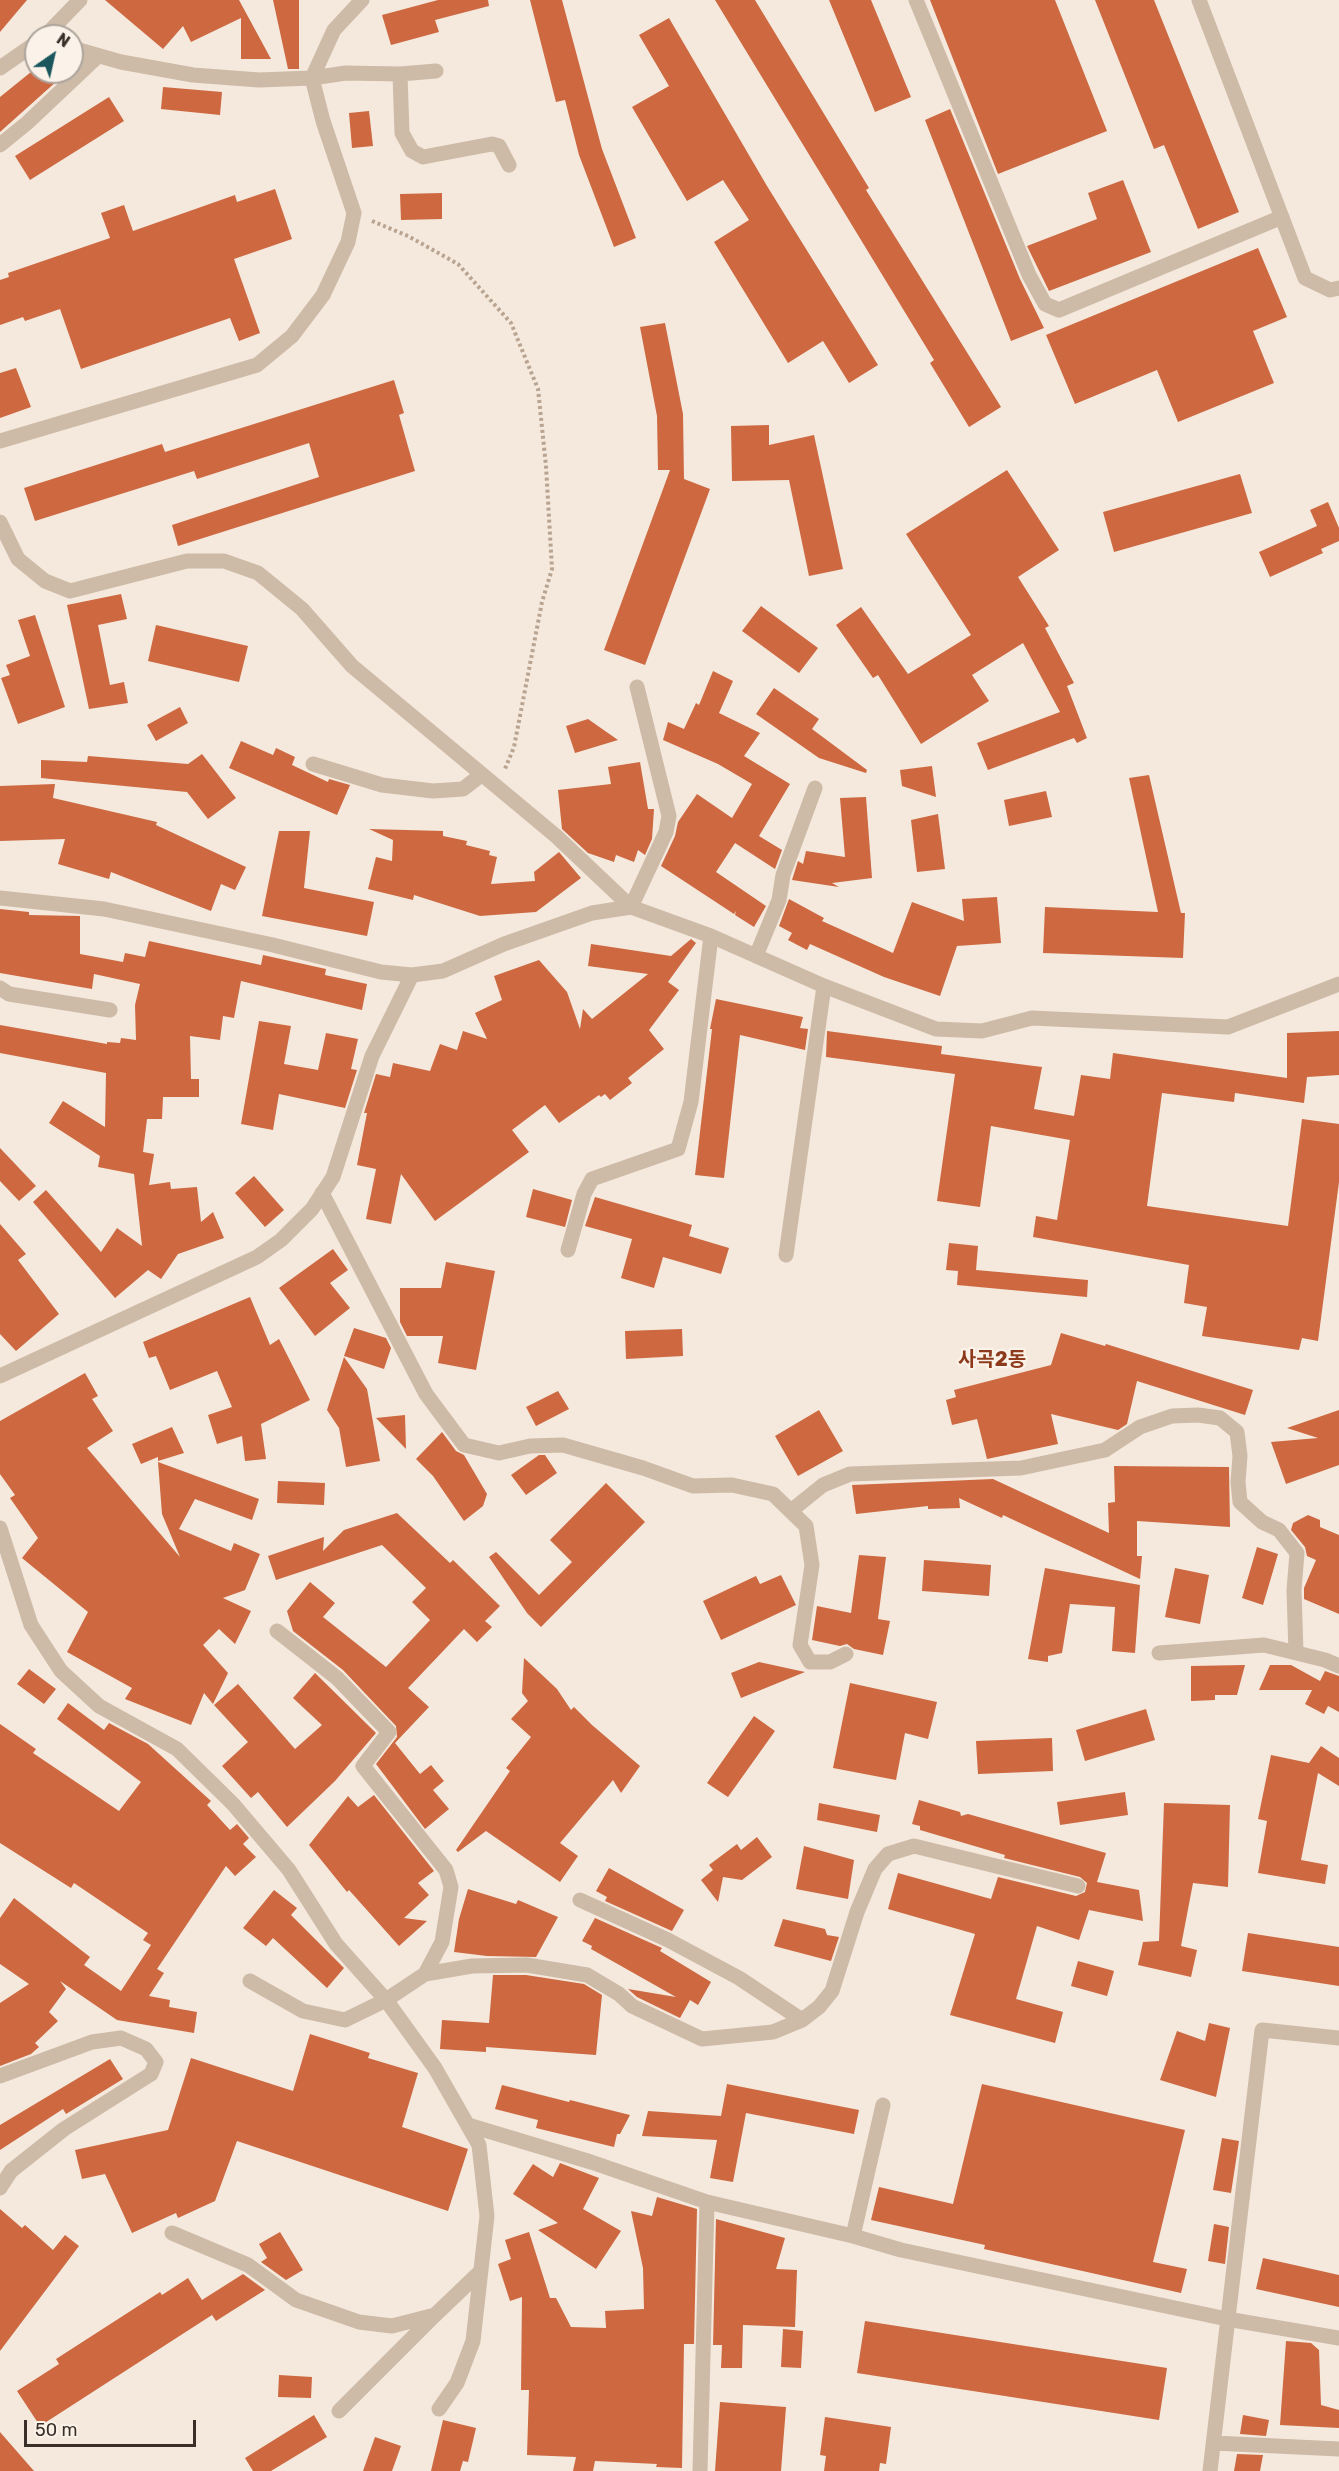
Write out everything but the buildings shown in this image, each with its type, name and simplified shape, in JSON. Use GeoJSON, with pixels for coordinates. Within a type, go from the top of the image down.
{"type":"FeatureCollection","features":[{"type":"Feature","properties":{"kind":"street"},"geometry":{"type":"LineString","coordinates":[[57,24],[80,0]]}},
{"type":"Feature","properties":{"kind":"street"},"geometry":{"type":"LineString","coordinates":[[0,441],[257,365],[292,336],[323,295],[348,242],[354,213],[323,121],[312,78],[334,30],[362,0]]}},
{"type":"Feature","properties":{"kind":"street"},"geometry":{"type":"LineString","coordinates":[[916,0],[1029,275],[1045,304],[1059,310],[1282,217]]}},
{"type":"Feature","properties":{"kind":"street"},"geometry":{"type":"LineString","coordinates":[[1199,0],[1305,278],[1330,290],[1339,288]]}},
{"type":"Feature","properties":{"kind":"street"},"geometry":{"type":"LineString","coordinates":[[0,68],[24,51]]}},
{"type":"Feature","properties":{"kind":"street"},"geometry":{"type":"LineString","coordinates":[[84,52],[194,75],[259,81],[312,78],[346,73],[400,74],[436,71]]}},
{"type":"Feature","properties":{"kind":"street"},"geometry":{"type":"LineString","coordinates":[[0,145],[27,123],[98,56]]}},
{"type":"Feature","properties":{"kind":"street"},"geometry":{"type":"LineString","coordinates":[[400,74],[402,133],[412,151],[423,157],[492,144],[499,146],[509,165]]}},
{"type":"Feature","properties":{"kind":"street"},"geometry":{"type":"LineString","coordinates":[[0,522],[18,559],[45,582],[70,591],[187,561],[224,561],[258,573],[302,609],[352,666],[556,836],[631,907],[711,936],[824,986],[936,1029],[982,1031],[1032,1018],[1228,1027],[1339,984]]}},
{"type":"Feature","properties":{"kind":"street"},"geometry":{"type":"LineString","coordinates":[[631,907],[666,832],[669,816],[637,687]]}},
{"type":"Feature","properties":{"kind":"street"},"geometry":{"type":"LineString","coordinates":[[313,764],[382,785],[433,792],[463,789],[481,775]]}},
{"type":"Feature","properties":{"kind":"street"},"geometry":{"type":"LineString","coordinates":[[756,956],[779,900],[783,875],[815,788]]}},
{"type":"Feature","properties":{"kind":"street"},"geometry":{"type":"LineString","coordinates":[[0,898],[104,909],[273,945],[381,972],[412,975],[443,971],[504,944],[592,913],[631,907]]}},
{"type":"Feature","properties":{"kind":"street"},"geometry":{"type":"LineString","coordinates":[[567,1250],[584,1194],[592,1179],[678,1149],[692,1102],[711,936]]}},
{"type":"Feature","properties":{"kind":"street"},"geometry":{"type":"LineString","coordinates":[[0,1376],[257,1257],[281,1240],[312,1209],[333,1177],[372,1056],[412,975]]}},
{"type":"Feature","properties":{"kind":"street"},"geometry":{"type":"LineString","coordinates":[[786,1255],[824,986]]}},
{"type":"Feature","properties":{"kind":"street"},"geometry":{"type":"LineString","coordinates":[[0,988],[9,994],[110,1010]]}},
{"type":"Feature","properties":{"kind":"street"},"geometry":{"type":"LineString","coordinates":[[322,1193],[426,1394],[464,1445],[499,1453],[530,1446],[563,1445],[643,1468],[693,1486],[732,1485],[773,1494],[806,1526],[812,1565],[800,1645],[810,1662],[830,1662],[846,1654]]}},
{"type":"Feature","properties":{"kind":"street"},"geometry":{"type":"LineString","coordinates":[[792,1510],[824,1485],[850,1474],[1021,1468],[1105,1450],[1140,1426],[1172,1416],[1220,1418],[1237,1432],[1240,1456],[1238,1482],[1240,1502],[1262,1522],[1279,1530],[1297,1553],[1294,1590],[1296,1653]]}},
{"type":"Feature","properties":{"kind":"street"},"geometry":{"type":"LineString","coordinates":[[0,1528],[31,1625],[61,1671],[99,1706],[177,1749],[233,1804],[289,1870],[336,1944],[386,2000],[435,2068],[479,2145],[487,2216],[473,2342],[457,2383],[439,2409]]}},
{"type":"Feature","properties":{"kind":"street"},"geometry":{"type":"LineString","coordinates":[[277,1631],[337,1678],[389,1732],[363,1766],[446,1870],[451,1887],[442,1942],[425,1974]]}},
{"type":"Feature","properties":{"kind":"street"},"geometry":{"type":"LineString","coordinates":[[1159,1653],[1264,1645],[1339,1666]]}},
{"type":"Feature","properties":{"kind":"street"},"geometry":{"type":"LineString","coordinates":[[250,1980],[303,2012],[345,2020],[386,2000],[425,1974],[472,1966],[527,1965],[587,1975],[619,1994],[632,2006],[702,2039],[773,2032],[802,2020],[819,2007],[832,1991],[856,1912],[875,1869],[888,1854],[914,1846],[1078,1886]]}},
{"type":"Feature","properties":{"kind":"street"},"geometry":{"type":"LineString","coordinates":[[580,1900],[668,1940],[739,1978],[802,2020]]}},
{"type":"Feature","properties":{"kind":"street"},"geometry":{"type":"LineString","coordinates":[[1210,2471],[1262,2030],[1339,2038]]}},
{"type":"Feature","properties":{"kind":"street"},"geometry":{"type":"LineString","coordinates":[[0,2076],[92,2042],[121,2038],[146,2049],[156,2062],[151,2074],[64,2129],[11,2170],[0,2188]]}},
{"type":"Feature","properties":{"kind":"street"},"geometry":{"type":"LineString","coordinates":[[853,2236],[883,2105]]}},
{"type":"Feature","properties":{"kind":"street"},"geometry":{"type":"LineString","coordinates":[[468,2126],[591,2162],[707,2202],[853,2236],[901,2250],[1227,2319],[1339,2338]]}},
{"type":"Feature","properties":{"kind":"street"},"geometry":{"type":"LineString","coordinates":[[700,2471],[707,2202]]}},
{"type":"Feature","properties":{"kind":"street"},"geometry":{"type":"LineString","coordinates":[[172,2233],[248,2265],[296,2300],[359,2322],[392,2326],[435,2315]]}},
{"type":"Feature","properties":{"kind":"street"},"geometry":{"type":"LineString","coordinates":[[339,2411],[481,2271]]}},
{"type":"Feature","properties":{"kind":"street"},"geometry":{"type":"LineString","coordinates":[[1214,2443],[1339,2449]]}},
{"type":"Feature","properties":{"kind":"path"},"geometry":{"type":"LineString","coordinates":[[354,213],[408,236],[458,264],[511,323],[538,388],[546,466],[552,569],[543,602],[514,747],[498,788]]}},
{"type":"Feature","properties":{"kind":"district","name":"사곡2동"},"geometry":{"type":"Point","coordinates":[992,1360]}}]}
